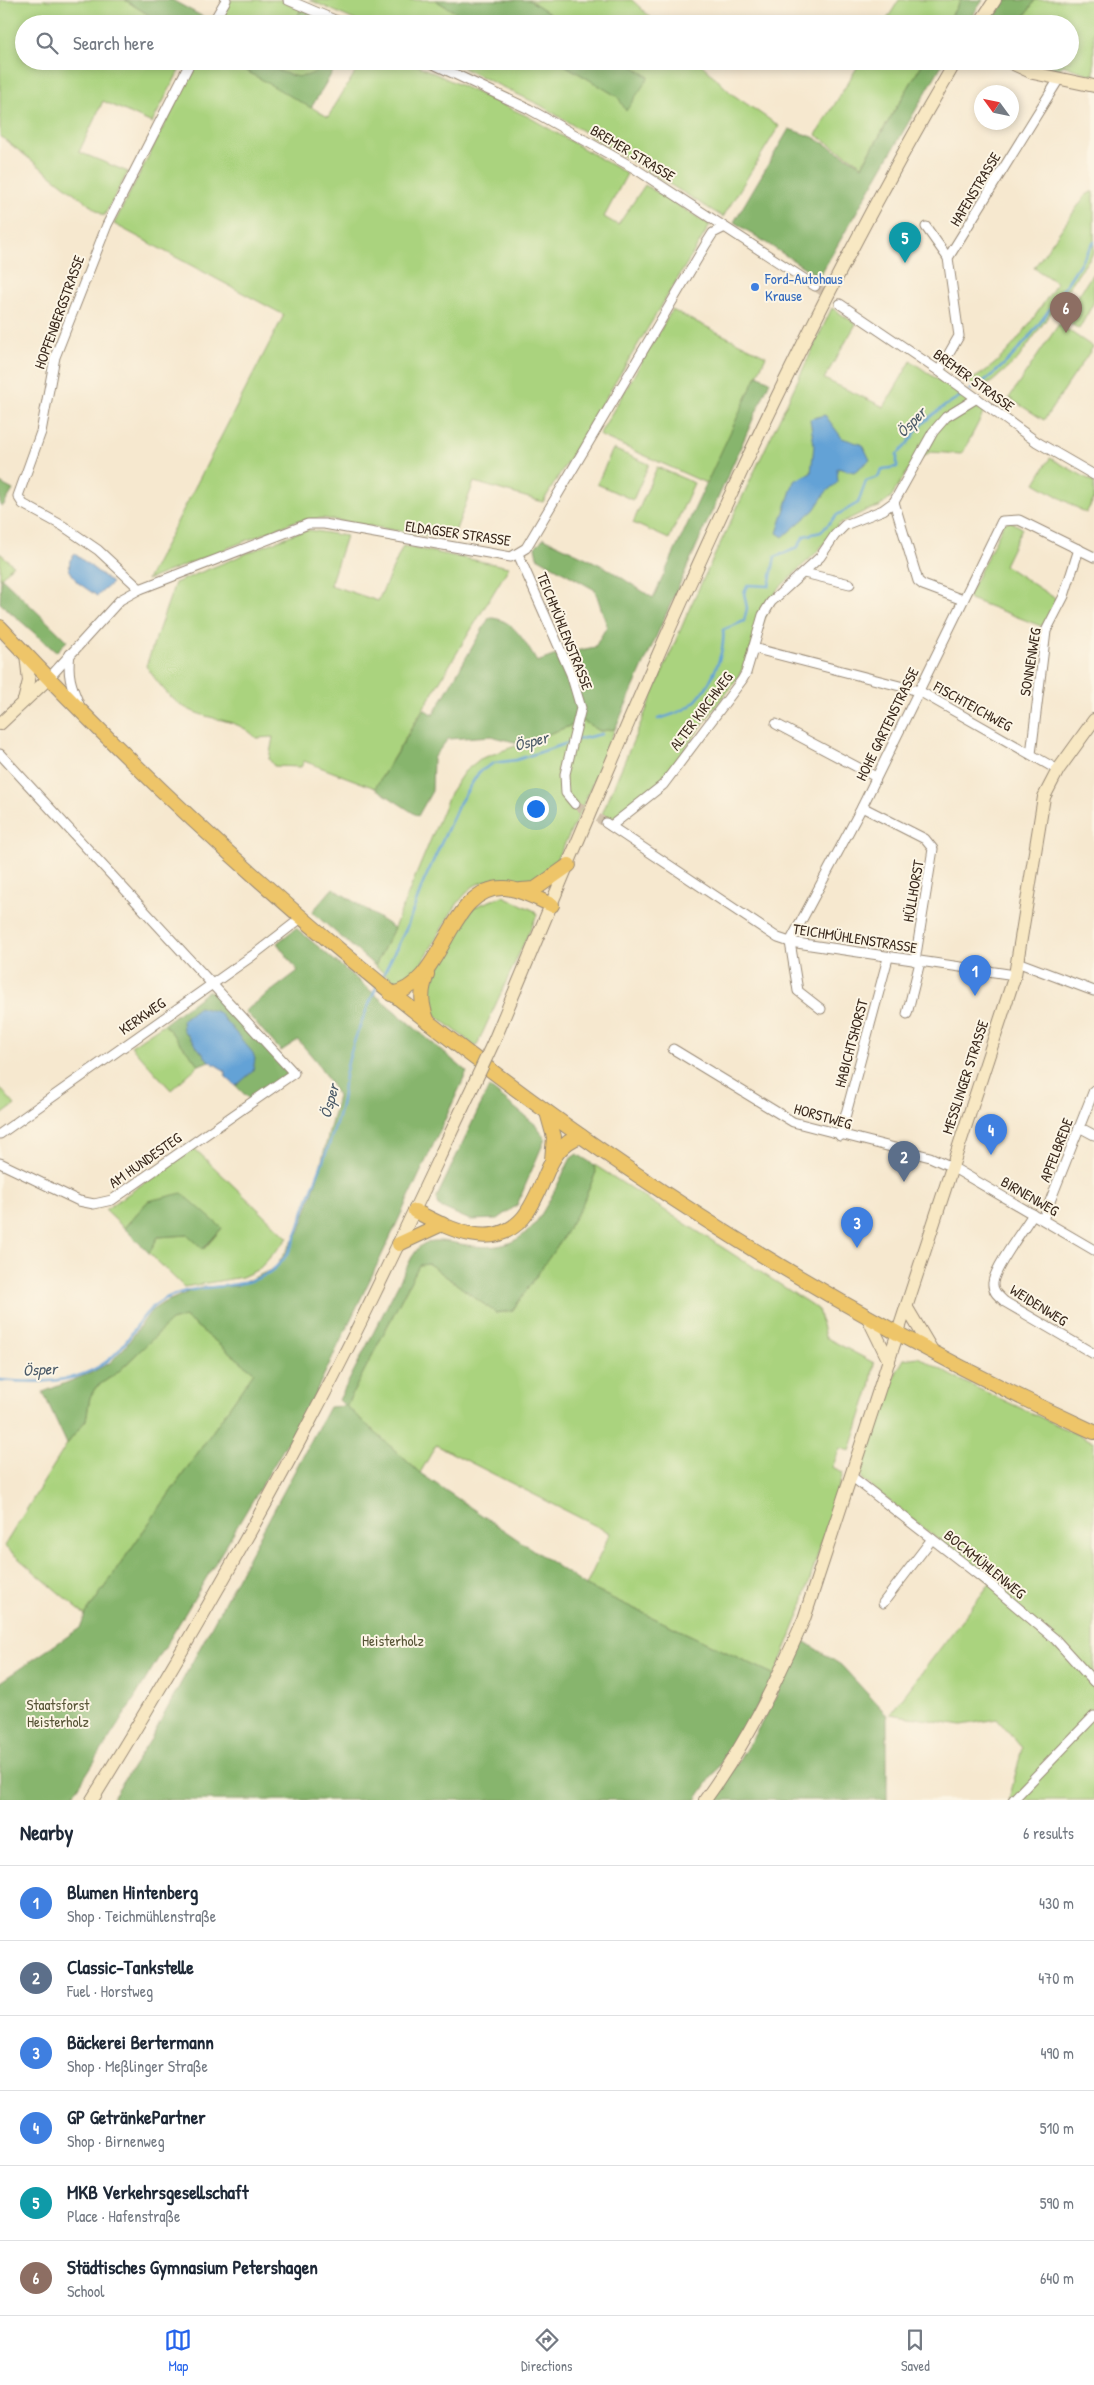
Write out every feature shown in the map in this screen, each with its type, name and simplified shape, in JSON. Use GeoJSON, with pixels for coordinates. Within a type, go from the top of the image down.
{"type":"FeatureCollection","features":[{"type":"Feature","properties":{"kind":"main road"},"geometry":{"type":"LineString","coordinates":[[985,15],[995,0]]}},
{"type":"Feature","properties":{"kind":"main road"},"geometry":{"type":"LineString","coordinates":[[92,1800],[161,1687],[257,1520],[312,1418],[399,1244],[494,1041],[660,651],[780,388],[860,229],[951,70]]}},
{"type":"Feature","properties":{"kind":"main road"},"geometry":{"type":"LineString","coordinates":[[1026,70],[1094,86]]}},
{"type":"Feature","properties":{"kind":"main road"},"geometry":{"type":"LineString","coordinates":[[0,627],[49,678],[205,830],[301,919],[429,1024],[547,1112],[706,1220],[868,1318],[1094,1432]]}},
{"type":"Feature","properties":{"kind":"main road"},"geometry":{"type":"LineString","coordinates":[[23,702],[29,681],[26,654]]}},
{"type":"Feature","properties":{"kind":"main road"},"geometry":{"type":"LineString","coordinates":[[0,724],[49,678]]}},
{"type":"Feature","properties":{"kind":"main road","name":"MESSLINGER STRASSE"},"geometry":{"type":"LineString","coordinates":[[705,1800],[744,1743],[775,1685],[804,1619],[899,1334],[1014,975],[1044,797],[1058,770],[1094,720]]}},
{"type":"Feature","properties":{"kind":"main road"},"geometry":{"type":"LineString","coordinates":[[390,992],[408,988],[431,964],[473,900],[485,892],[497,888],[535,889],[569,865]]}},
{"type":"Feature","properties":{"kind":"main road"},"geometry":{"type":"LineString","coordinates":[[518,890],[552,905]]}},
{"type":"Feature","properties":{"kind":"main road"},"geometry":{"type":"LineString","coordinates":[[429,1024],[420,1001],[422,986],[431,964]]}},
{"type":"Feature","properties":{"kind":"main road"},"geometry":{"type":"LineString","coordinates":[[547,1112],[554,1137],[552,1160]]}},
{"type":"Feature","properties":{"kind":"main road"},"geometry":{"type":"LineString","coordinates":[[415,1211],[442,1224],[476,1236],[493,1235],[510,1229],[528,1211],[552,1160],[564,1145],[580,1136]]}},
{"type":"Feature","properties":{"kind":"main road"},"geometry":{"type":"LineString","coordinates":[[399,1244],[442,1224]]}},
{"type":"Feature","properties":{"kind":"main road"},"geometry":{"type":"LineString","coordinates":[[907,1308],[933,1352]]}},
{"type":"Feature","properties":{"kind":"main road"},"geometry":{"type":"LineString","coordinates":[[868,1318],[889,1361]]}},
{"type":"Feature","properties":{"kind":"street"},"geometry":{"type":"LineString","coordinates":[[217,15],[226,0]]}},
{"type":"Feature","properties":{"kind":"street"},"geometry":{"type":"LineString","coordinates":[[288,0],[323,15]]}},
{"type":"Feature","properties":{"kind":"street","name":"HOPFENBERGSTRASSE"},"geometry":{"type":"LineString","coordinates":[[140,589],[98,550],[63,526],[23,504],[18,496],[41,432],[55,357],[107,225],[186,70]]}},
{"type":"Feature","properties":{"kind":"street","name":"BREMER STRASSE"},"geometry":{"type":"LineString","coordinates":[[446,70],[529,109],[642,173],[705,213],[723,228],[729,229],[815,286]]}},
{"type":"Feature","properties":{"kind":"street","name":"HAFENSTRASSE"},"geometry":{"type":"LineString","coordinates":[[948,258],[1059,79]]}},
{"type":"Feature","properties":{"kind":"street","name":"HAFENSTRASSE"},"geometry":{"type":"LineString","coordinates":[[926,227],[948,258],[959,336],[939,371]]}},
{"type":"Feature","properties":{"kind":"street","name":"ELDAGSER STRASSE"},"geometry":{"type":"LineString","coordinates":[[49,678],[120,600],[140,589],[308,524],[324,524],[511,557],[518,554],[526,548],[706,244],[713,233],[723,228]]}},
{"type":"Feature","properties":{"kind":"street","name":"BREMER STRASSE"},"geometry":{"type":"LineString","coordinates":[[840,304],[939,371],[1037,442],[1094,475]]}},
{"type":"Feature","properties":{"kind":"street"},"geometry":{"type":"LineString","coordinates":[[962,600],[923,585],[918,581],[894,502],[933,432],[946,418],[975,397]]}},
{"type":"Feature","properties":{"kind":"street","name":"ALTER KIRCHWEG"},"geometry":{"type":"LineString","coordinates":[[608,824],[663,785],[742,680],[754,648],[763,615],[782,589],[820,557],[834,535],[846,525],[863,516],[883,510],[894,502]]}},
{"type":"Feature","properties":{"kind":"street","name":"HOHE GARTENSTRASSE"},"geometry":{"type":"LineString","coordinates":[[790,942],[862,807],[1002,520],[1019,520],[1079,549]]}},
{"type":"Feature","properties":{"kind":"street"},"geometry":{"type":"LineString","coordinates":[[1079,549],[1094,557]]}},
{"type":"Feature","properties":{"kind":"street","name":"SONNENWEG"},"geometry":{"type":"LineString","coordinates":[[1031,754],[1046,631],[1064,596],[1079,549]]}},
{"type":"Feature","properties":{"kind":"street","name":"TEICHMÜHLENSTRASSE"},"geometry":{"type":"LineString","coordinates":[[518,554],[571,674],[581,708],[565,774],[566,793],[575,804]]}},
{"type":"Feature","properties":{"kind":"street"},"geometry":{"type":"LineString","coordinates":[[804,572],[850,584]]}},
{"type":"Feature","properties":{"kind":"street","name":"FISCHTEICHWEG"},"geometry":{"type":"LineString","coordinates":[[754,648],[919,691],[1058,770]]}},
{"type":"Feature","properties":{"kind":"street"},"geometry":{"type":"LineString","coordinates":[[70,654],[68,669],[70,684],[82,710]]}},
{"type":"Feature","properties":{"kind":"street"},"geometry":{"type":"LineString","coordinates":[[776,724],[876,778]]}},
{"type":"Feature","properties":{"kind":"street"},"geometry":{"type":"LineString","coordinates":[[0,754],[212,983]]}},
{"type":"Feature","properties":{"kind":"street","name":"HÜLLHORST"},"geometry":{"type":"LineString","coordinates":[[862,807],[925,839],[932,845],[933,858],[918,962]]}},
{"type":"Feature","properties":{"kind":"street","name":"TEICHMÜHLENSTRASSE"},"geometry":{"type":"LineString","coordinates":[[608,824],[778,938],[790,942],[888,958],[1014,975]]}},
{"type":"Feature","properties":{"kind":"street","name":"KERKWEG"},"geometry":{"type":"LineString","coordinates":[[0,1134],[301,919]]}},
{"type":"Feature","properties":{"kind":"street"},"geometry":{"type":"LineString","coordinates":[[790,942],[798,991],[821,1010]]}},
{"type":"Feature","properties":{"kind":"street","name":"HABICHTSHORST"},"geometry":{"type":"LineString","coordinates":[[840,1136],[888,958]]}},
{"type":"Feature","properties":{"kind":"street"},"geometry":{"type":"LineString","coordinates":[[907,1014],[918,962]]}},
{"type":"Feature","properties":{"kind":"street"},"geometry":{"type":"LineString","coordinates":[[1017,962],[1094,991]]}},
{"type":"Feature","properties":{"kind":"street","name":"AM HUNDESTEG"},"geometry":{"type":"LineString","coordinates":[[0,1163],[79,1201],[94,1204],[112,1200],[294,1073],[212,983]]}},
{"type":"Feature","properties":{"kind":"street","name":"HORSTWEG"},"geometry":{"type":"LineString","coordinates":[[673,1049],[783,1118],[840,1136],[930,1157],[952,1167]]}},
{"type":"Feature","properties":{"kind":"street","name":"APFELBREDE"},"geometry":{"type":"LineString","coordinates":[[1043,1219],[1094,1090]]}},
{"type":"Feature","properties":{"kind":"street"},"geometry":{"type":"LineString","coordinates":[[1079,1127],[1094,1134]]}},
{"type":"Feature","properties":{"kind":"street","name":"BIRNENWEG"},"geometry":{"type":"LineString","coordinates":[[952,1167],[1094,1250]]}},
{"type":"Feature","properties":{"kind":"street","name":"WEIDENWEG"},"geometry":{"type":"LineString","coordinates":[[1033,1214],[998,1269],[993,1283],[995,1292],[1005,1302],[1094,1354]]}},
{"type":"Feature","properties":{"kind":"street","name":"BOCKMÜHLENWEG"},"geometry":{"type":"LineString","coordinates":[[851,1476],[1055,1638],[1094,1682]]}},
{"type":"Feature","properties":{"kind":"street"},"geometry":{"type":"LineString","coordinates":[[883,1603],[932,1539]]}},
{"type":"Feature","properties":{"kind":"street"},"geometry":{"type":"LineString","coordinates":[[1013,1800],[1094,1716]]}},
{"type":"Feature","properties":{"kind":"green space"},"geometry":{"type":"Polygon","coordinates":[[[0,0],[125,0],[149,15],[15,15],[15,70],[179,70],[152,123],[103,101],[79,152],[128,172],[104,216],[0,136],[0,0]]]}},
{"type":"Feature","properties":{"kind":"green space"},"geometry":{"type":"Polygon","coordinates":[[[125,0],[172,0],[200,15],[149,15],[125,0]]]}},
{"type":"Feature","properties":{"kind":"green space"},"geometry":{"type":"Polygon","coordinates":[[[231,0],[281,0],[315,15],[223,15],[231,0]]]}},
{"type":"Feature","properties":{"kind":"green space"},"geometry":{"type":"Polygon","coordinates":[[[310,0],[435,0],[460,15],[343,15],[310,0]]]}},
{"type":"Feature","properties":{"kind":"green space"},"geometry":{"type":"Polygon","coordinates":[[[435,0],[529,0],[553,15],[460,15],[435,0]]]}},
{"type":"Feature","properties":{"kind":"green space"},"geometry":{"type":"Polygon","coordinates":[[[529,0],[632,0],[648,15],[553,15],[529,0]]]}},
{"type":"Feature","properties":{"kind":"green space"},"geometry":{"type":"Polygon","coordinates":[[[899,0],[961,0],[952,15],[890,15],[899,0]]]}},
{"type":"Feature","properties":{"kind":"green space"},"geometry":{"type":"Polygon","coordinates":[[[961,0],[983,0],[973,15],[952,15],[961,0]]]}},
{"type":"Feature","properties":{"kind":"green space"},"geometry":{"type":"Polygon","coordinates":[[[1005,0],[1035,0],[1026,15],[996,15],[1005,0]]]}},
{"type":"Feature","properties":{"kind":"green space"},"geometry":{"type":"Polygon","coordinates":[[[1035,0],[1094,0],[1094,76],[1077,70],[1079,70],[1079,15],[1026,15],[1035,0]]]}},
{"type":"Feature","properties":{"kind":"green space"},"geometry":{"type":"Polygon","coordinates":[[[304,10],[315,15],[298,15],[300,11],[304,10]]]}},
{"type":"Feature","properties":{"kind":"green space"},"geometry":{"type":"Polygon","coordinates":[[[192,70],[334,70],[311,107],[328,117],[357,70],[427,70],[529,117],[627,174],[604,217],[618,225],[645,185],[710,225],[543,502],[474,482],[452,540],[322,518],[296,521],[147,580],[284,315],[114,224],[192,70]]]}},
{"type":"Feature","properties":{"kind":"green space"},"geometry":{"type":"Polygon","coordinates":[[[245,70],[278,70],[295,76],[303,76],[317,70],[334,70],[311,108],[245,70]]]}},
{"type":"Feature","properties":{"kind":"green space"},"geometry":{"type":"Polygon","coordinates":[[[467,70],[573,70],[618,97],[649,77],[638,70],[707,70],[732,94],[779,126],[723,217],[540,105],[467,70]]]}},
{"type":"Feature","properties":{"kind":"green space"},"geometry":{"type":"Polygon","coordinates":[[[573,70],[638,70],[649,77],[626,111],[618,97],[573,70]]]}},
{"type":"Feature","properties":{"kind":"green space"},"geometry":{"type":"Polygon","coordinates":[[[856,70],[919,70],[862,165],[816,135],[856,70]]]}},
{"type":"Feature","properties":{"kind":"green space"},"geometry":{"type":"Polygon","coordinates":[[[919,70],[939,70],[819,277],[734,222],[789,129],[813,137],[862,166],[919,70]]]}},
{"type":"Feature","properties":{"kind":"green space"},"geometry":{"type":"Polygon","coordinates":[[[1094,192],[1094,252],[1018,359],[992,382],[978,389],[968,381],[982,374],[1007,352],[1029,325],[1057,283],[1034,268],[1085,196],[1094,192]]]}},
{"type":"Feature","properties":{"kind":"green space"},"geometry":{"type":"Polygon","coordinates":[[[1093,273],[1094,302],[1079,329],[1063,319],[1093,273]]]}},
{"type":"Feature","properties":{"kind":"green space"},"geometry":{"type":"Polygon","coordinates":[[[832,308],[856,324],[824,379],[884,407],[911,361],[984,412],[962,454],[930,452],[912,464],[891,497],[879,507],[865,511],[839,524],[818,551],[777,590],[740,674],[659,784],[610,820],[602,814],[691,605],[832,308]]]}},
{"type":"Feature","properties":{"kind":"green space"},"geometry":{"type":"Polygon","coordinates":[[[672,310],[766,356],[708,484],[599,435],[672,310]]]}},
{"type":"Feature","properties":{"kind":"green space"},"geometry":{"type":"Polygon","coordinates":[[[1059,324],[1093,347],[1044,420],[1009,398],[1059,324]]]}},
{"type":"Feature","properties":{"kind":"green space"},"geometry":{"type":"Polygon","coordinates":[[[757,375],[770,381],[615,729],[600,731],[583,721],[522,744],[491,736],[448,739],[433,758],[432,791],[418,816],[375,788],[424,709],[433,715],[489,618],[498,619],[512,627],[537,662],[556,655],[595,647],[607,626],[595,590],[537,557],[535,547],[544,538],[605,567],[653,598],[757,375]]]}},
{"type":"Feature","properties":{"kind":"green space"},"geometry":{"type":"Polygon","coordinates":[[[613,449],[649,464],[633,500],[597,484],[613,449]]]}},
{"type":"Feature","properties":{"kind":"green space"},"geometry":{"type":"Polygon","coordinates":[[[1050,458],[1094,482],[1094,499],[1086,513],[1035,483],[1050,458]]]}},
{"type":"Feature","properties":{"kind":"green space"},"geometry":{"type":"Polygon","coordinates":[[[657,467],[694,483],[669,539],[633,523],[657,467]]]}},
{"type":"Feature","properties":{"kind":"green space"},"geometry":{"type":"Polygon","coordinates":[[[0,483],[13,490],[3,506],[0,505],[0,483]]]}},
{"type":"Feature","properties":{"kind":"green space"},"geometry":{"type":"Polygon","coordinates":[[[1010,521],[1022,528],[1004,565],[1059,601],[1047,624],[1041,626],[970,599],[968,596],[1004,523],[1010,521]]]}},
{"type":"Feature","properties":{"kind":"green space"},"geometry":{"type":"Polygon","coordinates":[[[309,530],[346,536],[330,585],[378,601],[403,546],[509,567],[375,788],[304,761],[301,767],[274,766],[269,759],[273,737],[256,738],[242,727],[192,711],[178,703],[166,692],[146,666],[175,583],[296,533],[309,530]]]}},
{"type":"Feature","properties":{"kind":"green space"},"geometry":{"type":"Polygon","coordinates":[[[0,553],[13,565],[0,579],[0,553]]]}},
{"type":"Feature","properties":{"kind":"green space"},"geometry":{"type":"Polygon","coordinates":[[[1,577],[67,641],[56,652],[0,603],[1,577]]]}},
{"type":"Feature","properties":{"kind":"green space"},"geometry":{"type":"Polygon","coordinates":[[[583,721],[600,731],[615,729],[569,836],[558,857],[547,873],[538,881],[521,884],[485,882],[469,890],[451,913],[420,965],[401,986],[375,966],[394,928],[450,793],[464,772],[480,759],[583,721]]]}},
{"type":"Feature","properties":{"kind":"green space"},"geometry":{"type":"Polygon","coordinates":[[[333,888],[394,928],[375,966],[312,912],[333,888]]]}},
{"type":"Feature","properties":{"kind":"green space"},"geometry":{"type":"Polygon","coordinates":[[[503,896],[535,911],[537,915],[476,1047],[433,1013],[428,1003],[427,992],[454,938],[474,907],[503,896]]]}},
{"type":"Feature","properties":{"kind":"green space","name":"Staatsforst Heisterholz"},"geometry":{"type":"Polygon","coordinates":[[[296,928],[467,1072],[309,1406],[131,1704],[70,1800],[0,1800],[0,1682],[80,1628],[85,1615],[254,1372],[185,1317],[171,1321],[117,1373],[96,1387],[90,1397],[86,1420],[67,1444],[43,1392],[91,1373],[111,1362],[125,1347],[151,1311],[163,1303],[200,1287],[236,1286],[275,1268],[300,1230],[317,1180],[338,1096],[317,1062],[298,1040],[281,1051],[245,1011],[298,971],[277,943],[296,928]]]}},
{"type":"Feature","properties":{"kind":"green space"},"geometry":{"type":"Polygon","coordinates":[[[208,991],[218,993],[288,1070],[288,1074],[250,1100],[236,1086],[253,1071],[183,1030],[209,1061],[199,1065],[164,1024],[208,991]]]}},
{"type":"Feature","properties":{"kind":"green space"},"geometry":{"type":"Polygon","coordinates":[[[164,1024],[199,1065],[171,1090],[131,1046],[164,1024]]]}},
{"type":"Feature","properties":{"kind":"green space"},"geometry":{"type":"Polygon","coordinates":[[[489,1087],[536,1125],[545,1139],[517,1205],[498,1219],[470,1220],[438,1206],[437,1197],[489,1087]]]}},
{"type":"Feature","properties":{"kind":"green space"},"geometry":{"type":"Polygon","coordinates":[[[0,1088],[15,1105],[0,1116],[0,1088]]]}},
{"type":"Feature","properties":{"kind":"green space"},"geometry":{"type":"Polygon","coordinates":[[[194,1148],[288,1238],[259,1269],[242,1277],[184,1287],[149,1253],[158,1237],[188,1235],[204,1249],[222,1228],[148,1201],[124,1228],[105,1210],[194,1148]]]}},
{"type":"Feature","properties":{"kind":"green space","name":"Heisterholz"},"geometry":{"type":"Polygon","coordinates":[[[577,1154],[593,1164],[596,1172],[581,1207],[562,1239],[512,1311],[496,1313],[429,1264],[419,1265],[346,1406],[420,1473],[586,1586],[775,1675],[748,1723],[696,1800],[111,1800],[151,1739],[329,1407],[345,1406],[339,1400],[412,1257],[419,1247],[431,1241],[485,1247],[501,1245],[516,1240],[536,1222],[571,1158],[577,1154]]]}},
{"type":"Feature","properties":{"kind":"green space"},"geometry":{"type":"Polygon","coordinates":[[[593,1164],[818,1309],[825,1337],[874,1363],[870,1388],[850,1451],[840,1448],[832,1468],[843,1473],[800,1612],[775,1675],[586,1586],[610,1533],[436,1445],[420,1473],[346,1406],[419,1265],[429,1264],[496,1313],[512,1311],[562,1239],[581,1207],[596,1172],[593,1164]]]}},
{"type":"Feature","properties":{"kind":"green space"},"geometry":{"type":"Polygon","coordinates":[[[182,1193],[222,1228],[203,1249],[188,1235],[158,1237],[149,1253],[124,1228],[148,1201],[182,1193]]]}},
{"type":"Feature","properties":{"kind":"green space"},"geometry":{"type":"Polygon","coordinates":[[[185,1317],[254,1372],[85,1615],[4,1546],[67,1444],[86,1420],[90,1397],[96,1387],[117,1373],[171,1321],[185,1317]]]}},
{"type":"Feature","properties":{"kind":"green space"},"geometry":{"type":"Polygon","coordinates":[[[918,1357],[962,1381],[1094,1442],[1094,1800],[1009,1800],[1022,1748],[997,1719],[962,1725],[890,1714],[991,1582],[863,1480],[859,1471],[896,1373],[904,1359],[918,1357]]]}},
{"type":"Feature","properties":{"kind":"green space"},"geometry":{"type":"Polygon","coordinates":[[[802,1640],[841,1665],[887,1715],[887,1800],[712,1800],[762,1723],[802,1640]]]}},
{"type":"Feature","properties":{"kind":"water"},"geometry":{"type":"Polygon","coordinates":[[[825,415],[842,438],[863,445],[870,460],[854,472],[837,468],[838,482],[826,492],[814,510],[783,537],[777,533],[794,481],[811,473],[814,445],[810,419],[825,415]]]}},
{"type":"Feature","properties":{"kind":"water"},"geometry":{"type":"Polygon","coordinates":[[[75,554],[112,583],[97,596],[77,582],[69,569],[70,560],[75,554]]]}},
{"type":"Feature","properties":{"kind":"water"},"geometry":{"type":"Polygon","coordinates":[[[199,1007],[218,1012],[253,1053],[255,1059],[253,1071],[236,1086],[226,1077],[224,1070],[209,1061],[183,1030],[182,1020],[199,1007]]]}},
{"type":"Feature","properties":{"kind":"waterway","name":"Ösper"},"geometry":{"type":"LineString","coordinates":[[970,390],[990,377],[1008,361],[1040,324],[1094,242]]}},
{"type":"Feature","properties":{"kind":"waterway","name":"Ösper"},"geometry":{"type":"LineString","coordinates":[[658,719],[690,706],[704,691],[719,660],[722,649],[723,630],[744,621],[747,608],[744,593],[748,585],[769,586],[775,557],[797,548],[804,536],[821,532],[837,515],[858,503],[866,481],[878,477],[883,469],[897,467],[897,454],[905,447],[923,423],[943,407],[966,393]]}},
{"type":"Feature","properties":{"kind":"waterway","name":"Ösper"},"geometry":{"type":"LineString","coordinates":[[576,740],[602,734]]}},
{"type":"Feature","properties":{"kind":"waterway","name":"Ösper"},"geometry":{"type":"LineString","coordinates":[[381,979],[406,929],[424,881],[459,804],[479,772],[494,763],[516,760],[571,742]]}},
{"type":"Feature","properties":{"kind":"waterway","name":"Ösper"},"geometry":{"type":"LineString","coordinates":[[0,1380],[51,1381],[68,1379],[83,1374],[98,1367],[112,1357],[145,1315],[161,1301],[175,1294],[190,1290],[235,1285],[249,1281],[263,1276],[281,1262],[291,1248],[329,1144],[338,1118],[343,1097],[345,1075],[352,1049],[377,986]]}},
{"type":"Feature","properties":{"kind":"tunnel"},"geometry":{"type":"LineString","coordinates":[[815,286],[840,304]]}},
{"type":"Feature","properties":{"kind":"tunnel"},"geometry":{"type":"LineString","coordinates":[[575,804],[606,823]]}},
{"type":"Feature","properties":{"kind":"place","name":"MKB Verkehrsgesellschaft"},"geometry":{"type":"Point","coordinates":[905,263]}},
{"type":"Feature","properties":{"kind":"place","name":"Ford-Autohaus Krause"},"geometry":{"type":"Point","coordinates":[755,287]}},
{"type":"Feature","properties":{"kind":"place","name":"Städtisches Gymnasium Petershagen"},"geometry":{"type":"Point","coordinates":[1066,333]}},
{"type":"Feature","properties":{"kind":"place","name":"Blumen Hintenberg"},"geometry":{"type":"Point","coordinates":[975,996]}},
{"type":"Feature","properties":{"kind":"place","name":"GP GetränkePartner"},"geometry":{"type":"Point","coordinates":[991,1155]}},
{"type":"Feature","properties":{"kind":"place","name":"Classic-Tankstelle"},"geometry":{"type":"Point","coordinates":[904,1182]}},
{"type":"Feature","properties":{"kind":"place","name":"Bäckerei Bertermann"},"geometry":{"type":"Point","coordinates":[857,1248]}}]}
